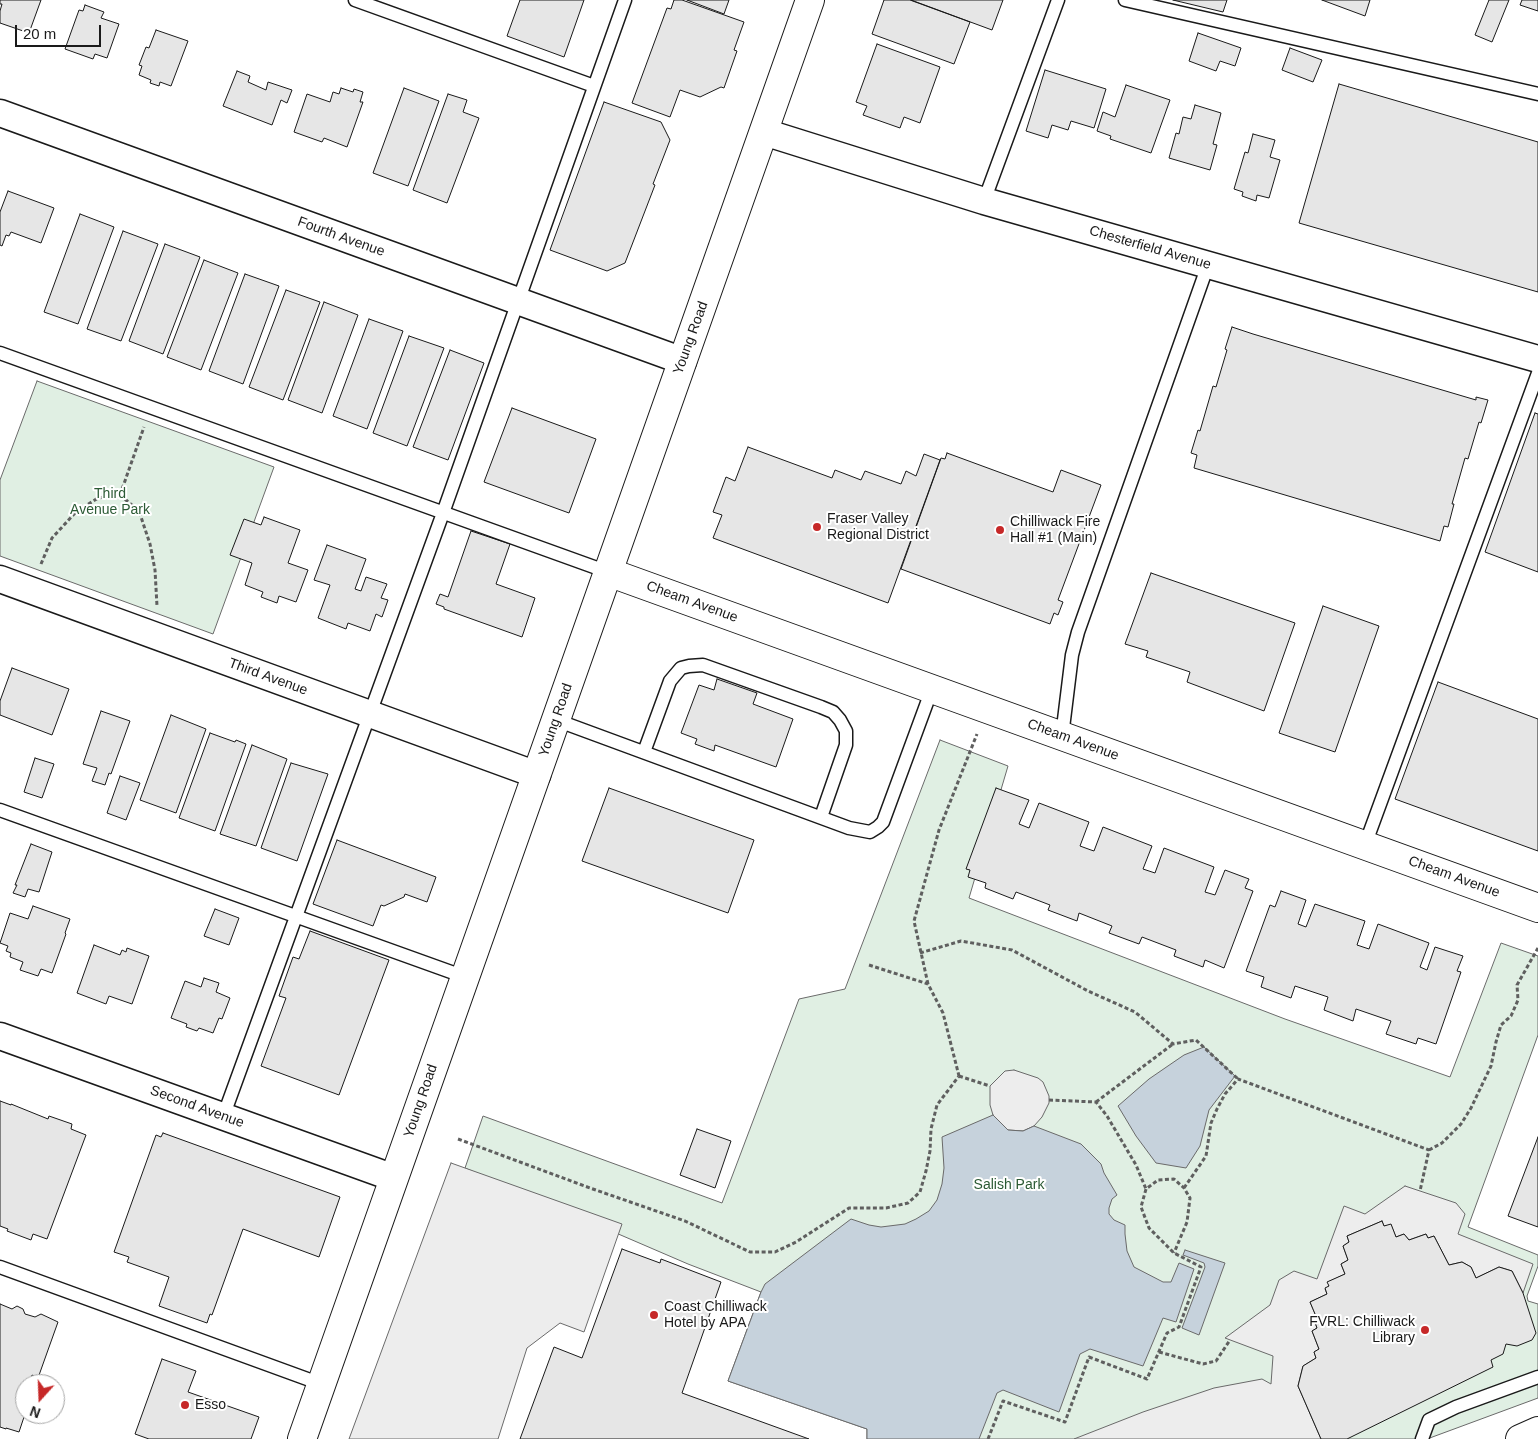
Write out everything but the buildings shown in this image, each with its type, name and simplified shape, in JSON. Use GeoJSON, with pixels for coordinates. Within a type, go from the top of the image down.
{"type":"FeatureCollection","features":[{"type":"Feature","properties":{"kind":"main road","name":"Young Road"},"geometry":{"type":"LineString","coordinates":[[302,1439],[810,0]]}},
{"type":"Feature","properties":{"kind":"main road","name":"Cheam Avenue"},"geometry":{"type":"LineString","coordinates":[[608,572],[1538,908]]}},
{"type":"Feature","properties":{"kind":"main road"},"geometry":{"type":"LineString","coordinates":[[1520,1439],[1538,1431]]}},
{"type":"Feature","properties":{"kind":"street","name":"Fourth Avenue"},"geometry":{"type":"LineString","coordinates":[[0,113],[683,361]]}},
{"type":"Feature","properties":{"kind":"street","name":"Chesterfield Avenue"},"geometry":{"type":"LineString","coordinates":[[764,132],[984,200],[1538,359]]}},
{"type":"Feature","properties":{"kind":"street","name":"Third Avenue"},"geometry":{"type":"LineString","coordinates":[[0,579],[537,775]]}},
{"type":"Feature","properties":{"kind":"street","name":"Second Avenue"},"geometry":{"type":"LineString","coordinates":[[0,1036],[394,1178]]}},
{"type":"Feature","properties":{"kind":"lane"},"geometry":{"type":"LineString","coordinates":[[355,0],[594,86]]}},
{"type":"Feature","properties":{"kind":"lane"},"geometry":{"type":"LineString","coordinates":[[223,1117],[443,513],[625,0]]}},
{"type":"Feature","properties":{"kind":"lane"},"geometry":{"type":"LineString","coordinates":[[984,200],[1058,0]]}},
{"type":"Feature","properties":{"kind":"lane"},"geometry":{"type":"LineString","coordinates":[[1125,0],[1538,94]]}},
{"type":"Feature","properties":{"kind":"lane"},"geometry":{"type":"LineString","coordinates":[[1062,736],[1072,655],[1078,632],[1208,265]]}},
{"type":"Feature","properties":{"kind":"lane"},"geometry":{"type":"LineString","coordinates":[[0,352],[608,572]]}},
{"type":"Feature","properties":{"kind":"lane"},"geometry":{"type":"LineString","coordinates":[[1365,845],[1538,373]]}},
{"type":"Feature","properties":{"kind":"lane"},"geometry":{"type":"LineString","coordinates":[[644,752],[670,681],[682,668],[689,666],[703,665],[821,707],[833,712],[840,720],[846,731],[846,745],[821,817]]}},
{"type":"Feature","properties":{"kind":"lane"},"geometry":{"type":"LineString","coordinates":[[556,720],[860,831],[870,832],[878,828],[882,822],[932,689]]}},
{"type":"Feature","properties":{"kind":"lane"},"geometry":{"type":"LineString","coordinates":[[0,810],[465,977]]}},
{"type":"Feature","properties":{"kind":"lane"},"geometry":{"type":"LineString","coordinates":[[0,1267],[321,1384]]}},
{"type":"Feature","properties":{"kind":"lane"},"geometry":{"type":"LineString","coordinates":[[1422,1439],[1429,1420],[1456,1407],[1538,1377]]}},
{"type":"Feature","properties":{"kind":"path"},"geometry":{"type":"LineString","coordinates":[[120,495],[151,407]]}},
{"type":"Feature","properties":{"kind":"path"},"geometry":{"type":"LineString","coordinates":[[30,590],[52,538],[76,512],[98,498],[120,495],[139,511],[150,544],[155,570],[159,637]]}},
{"type":"Feature","properties":{"kind":"path"},"geometry":{"type":"LineString","coordinates":[[959,1076],[943,1013],[928,984],[914,920],[939,830],[971,749]]}},
{"type":"Feature","properties":{"kind":"path"},"geometry":{"type":"LineString","coordinates":[[920,952],[961,942],[1012,950],[1088,991],[1135,1012],[1173,1044]]}},
{"type":"Feature","properties":{"kind":"path"},"geometry":{"type":"LineString","coordinates":[[1420,1191],[1429,1150],[1442,1142],[1461,1124],[1492,1066],[1501,1025],[1511,1016],[1518,1000],[1517,985],[1538,948]]}},
{"type":"Feature","properties":{"kind":"path"},"geometry":{"type":"LineString","coordinates":[[869,965],[928,984]]}},
{"type":"Feature","properties":{"kind":"path"},"geometry":{"type":"LineString","coordinates":[[1049,1100],[1096,1102],[1173,1044],[1196,1040],[1238,1079],[1429,1150]]}},
{"type":"Feature","properties":{"kind":"path"},"geometry":{"type":"LineString","coordinates":[[959,1076],[990,1086]]}},
{"type":"Feature","properties":{"kind":"path"},"geometry":{"type":"LineString","coordinates":[[458,1139],[590,1188],[685,1220],[750,1252],[775,1252],[796,1242],[849,1208],[886,1208],[908,1203],[920,1192],[930,1151],[931,1129],[936,1105],[959,1076]]}},
{"type":"Feature","properties":{"kind":"path"},"geometry":{"type":"LineString","coordinates":[[1184,1188],[1206,1156],[1211,1123],[1225,1094],[1238,1079]]}},
{"type":"Feature","properties":{"kind":"path"},"geometry":{"type":"LineString","coordinates":[[1096,1102],[1107,1116],[1136,1166],[1146,1190]]}},
{"type":"Feature","properties":{"kind":"path"},"geometry":{"type":"LineString","coordinates":[[988,1439],[1003,1401],[1065,1422],[1089,1357],[1147,1379],[1167,1334],[1179,1327],[1201,1267],[1174,1253],[1149,1228],[1141,1207],[1146,1190],[1158,1180],[1174,1179],[1184,1188],[1190,1198],[1187,1222],[1174,1253]]}},
{"type":"Feature","properties":{"kind":"path"},"geometry":{"type":"LineString","coordinates":[[1159,1352],[1203,1364],[1216,1361],[1230,1340]]}},
{"type":"Feature","properties":{"kind":"green space","name":"Third Avenue Park"},"geometry":{"type":"Polygon","coordinates":[[[37,381],[274,467],[213,634],[0,556],[0,480],[37,381]]]}},
{"type":"Feature","properties":{"kind":"green space","name":"Salish Park"},"geometry":{"type":"Polygon","coordinates":[[[940,740],[1008,766],[969,898],[1285,1019],[1450,1077],[1501,943],[1538,956],[1538,1035],[1468,1227],[1538,1255],[1538,1266],[1527,1296],[1528,1301],[1538,1304],[1538,1398],[1427,1439],[867,1439],[867,1429],[728,1381],[761,1292],[688,1264],[465,1168],[483,1116],[722,1203],[799,999],[845,989],[940,740]]]}},
{"type":"Feature","properties":{"kind":"shaded area"},"geometry":{"type":"Polygon","coordinates":[[[1204,1047],[1235,1076],[1209,1110],[1200,1146],[1186,1168],[1156,1163],[1136,1136],[1118,1106],[1149,1079],[1165,1068],[1184,1055],[1204,1047]]]}},
{"type":"Feature","properties":{"kind":"shaded area"},"geometry":{"type":"Polygon","coordinates":[[[1014,1070],[1038,1078],[1043,1082],[1049,1096],[1049,1103],[1042,1117],[1034,1126],[1023,1131],[1008,1130],[993,1115],[990,1105],[990,1086],[1005,1071],[1014,1070]]]}},
{"type":"Feature","properties":{"kind":"shaded area"},"geometry":{"type":"Polygon","coordinates":[[[993,1115],[1008,1130],[1023,1131],[1034,1126],[1081,1144],[1101,1164],[1117,1195],[1112,1199],[1109,1214],[1114,1220],[1125,1225],[1127,1251],[1134,1267],[1163,1282],[1171,1282],[1179,1263],[1194,1269],[1176,1322],[1163,1318],[1143,1366],[1090,1349],[1080,1354],[1059,1412],[1003,1390],[997,1393],[979,1439],[867,1439],[867,1429],[728,1381],[765,1284],[851,1219],[881,1227],[905,1224],[929,1211],[937,1200],[942,1184],[944,1168],[942,1137],[993,1115]]]}},
{"type":"Feature","properties":{"kind":"shaded area"},"geometry":{"type":"Polygon","coordinates":[[[451,1163],[622,1224],[584,1332],[560,1323],[527,1348],[498,1439],[349,1439],[451,1163]]]}},
{"type":"Feature","properties":{"kind":"shaded area"},"geometry":{"type":"Polygon","coordinates":[[[1405,1186],[1456,1203],[1465,1214],[1458,1234],[1533,1264],[1523,1293],[1512,1271],[1499,1267],[1476,1278],[1471,1267],[1462,1262],[1449,1265],[1434,1236],[1428,1238],[1426,1234],[1409,1240],[1404,1234],[1396,1237],[1391,1225],[1384,1226],[1382,1221],[1347,1236],[1349,1242],[1343,1246],[1348,1260],[1341,1264],[1345,1274],[1328,1282],[1329,1286],[1325,1289],[1327,1294],[1310,1302],[1318,1321],[1315,1323],[1317,1328],[1312,1331],[1319,1349],[1314,1352],[1316,1358],[1303,1366],[1298,1386],[1321,1439],[1074,1439],[1143,1412],[1214,1388],[1262,1379],[1271,1384],[1273,1356],[1225,1338],[1270,1305],[1279,1280],[1294,1271],[1317,1279],[1344,1206],[1365,1214],[1405,1186]]]}},
{"type":"Feature","properties":{"kind":"shaded area"},"geometry":{"type":"Polygon","coordinates":[[[1185,1250],[1225,1263],[1199,1335],[1182,1328],[1205,1267],[1204,1263],[1183,1255],[1185,1250]]]}},
{"type":"Feature","properties":{"kind":"place","name":"Fraser Valley Regional District"},"geometry":{"type":"Point","coordinates":[817,527]}},
{"type":"Feature","properties":{"kind":"place","name":"Chilliwack Fire Hall #1 (Main)"},"geometry":{"type":"Point","coordinates":[1000,530]}},
{"type":"Feature","properties":{"kind":"place","name":"Coast Chilliwack Hotel by APA"},"geometry":{"type":"Point","coordinates":[654,1315]}},
{"type":"Feature","properties":{"kind":"place","name":"FVRL: Chilliwack Library"},"geometry":{"type":"Point","coordinates":[1425,1330]}},
{"type":"Feature","properties":{"kind":"place","name":"Esso"},"geometry":{"type":"Point","coordinates":[185,1405]}}]}
